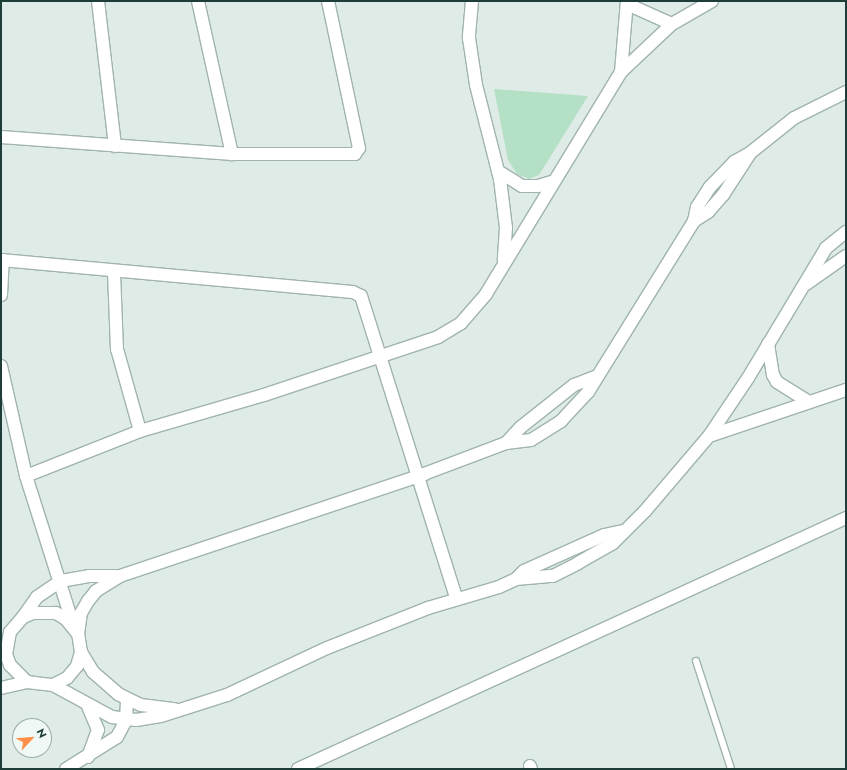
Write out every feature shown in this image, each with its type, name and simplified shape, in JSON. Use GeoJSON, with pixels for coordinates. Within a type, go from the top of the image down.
{"type":"FeatureCollection","features":[{"type":"Feature","properties":{"kind":"street"},"geometry":{"type":"LineString","coordinates":[[98,1],[115,146]]}},
{"type":"Feature","properties":{"kind":"street"},"geometry":{"type":"LineString","coordinates":[[198,1],[232,154]]}},
{"type":"Feature","properties":{"kind":"street"},"geometry":{"type":"LineString","coordinates":[[1,137],[232,154],[355,154],[359,148],[328,1]]}},
{"type":"Feature","properties":{"kind":"street"},"geometry":{"type":"LineString","coordinates":[[472,1],[469,38],[476,85],[498,171],[506,228],[504,263]]}},
{"type":"Feature","properties":{"kind":"street"},"geometry":{"type":"LineString","coordinates":[[26,476],[140,431],[264,395],[382,354],[438,337],[461,323],[486,294],[551,182],[621,72],[672,24],[712,1]]}},
{"type":"Feature","properties":{"kind":"street"},"geometry":{"type":"LineString","coordinates":[[621,72],[627,2],[672,24]]}},
{"type":"Feature","properties":{"kind":"street"},"geometry":{"type":"LineString","coordinates":[[76,631],[81,613],[96,590],[120,576],[420,475],[506,444],[531,440],[561,421],[588,392],[595,377],[694,221],[697,207],[710,187],[734,162],[750,153],[794,118],[846,92]]}},
{"type":"Feature","properties":{"kind":"street"},"geometry":{"type":"LineString","coordinates":[[498,171],[522,186],[538,186],[551,182]]}},
{"type":"Feature","properties":{"kind":"street"},"geometry":{"type":"LineString","coordinates":[[1,688],[27,682],[53,685],[88,707],[126,720],[148,719],[227,695],[327,648],[456,597],[499,587],[516,579],[553,576],[613,543],[673,481],[709,436],[768,344],[826,248],[846,232]]}},
{"type":"Feature","properties":{"kind":"street"},"geometry":{"type":"LineString","coordinates":[[802,287],[846,256]]}},
{"type":"Feature","properties":{"kind":"street"},"geometry":{"type":"LineString","coordinates":[[1,295],[2,260],[114,272],[353,292],[361,296],[366,304],[382,354],[456,597]]}},
{"type":"Feature","properties":{"kind":"street"},"geometry":{"type":"LineString","coordinates":[[114,272],[117,349],[140,431]]}},
{"type":"Feature","properties":{"kind":"street"},"geometry":{"type":"LineString","coordinates":[[768,344],[772,370],[777,382],[808,401]]}},
{"type":"Feature","properties":{"kind":"street"},"geometry":{"type":"LineString","coordinates":[[1,366],[26,476],[61,581],[81,652],[104,684],[127,700],[156,708],[182,709]]}},
{"type":"Feature","properties":{"kind":"street"},"geometry":{"type":"LineString","coordinates":[[506,444],[521,427],[574,385],[595,377]]}},
{"type":"Feature","properties":{"kind":"street"},"geometry":{"type":"LineString","coordinates":[[709,436],[808,401],[846,390]]}},
{"type":"Feature","properties":{"kind":"street"},"geometry":{"type":"LineString","coordinates":[[298,769],[846,518]]}},
{"type":"Feature","properties":{"kind":"street"},"geometry":{"type":"LineString","coordinates":[[27,682],[10,666],[4,645],[10,632],[37,597],[61,581],[89,576],[120,576]]}},
{"type":"Feature","properties":{"kind":"street"},"geometry":{"type":"LineString","coordinates":[[23,617],[33,613],[50,612],[66,619],[76,631]]}},
{"type":"Feature","properties":{"kind":"street"},"geometry":{"type":"LineString","coordinates":[[53,685],[67,678],[77,666],[81,652]]}},
{"type":"Feature","properties":{"kind":"street"},"geometry":{"type":"LineString","coordinates":[[66,769],[88,757],[117,737],[126,720],[127,700]]}},
{"type":"Feature","properties":{"kind":"street"},"geometry":{"type":"LineString","coordinates":[[88,707],[98,730],[88,757]]}},
{"type":"Feature","properties":{"kind":"lane"},"geometry":{"type":"LineString","coordinates":[[696,661],[731,769]]}},
{"type":"Feature","properties":{"kind":"green space"},"geometry":{"type":"Polygon","coordinates":[[[494,89],[588,96],[539,175],[529,179],[517,174],[508,160],[494,89]]]}}]}
